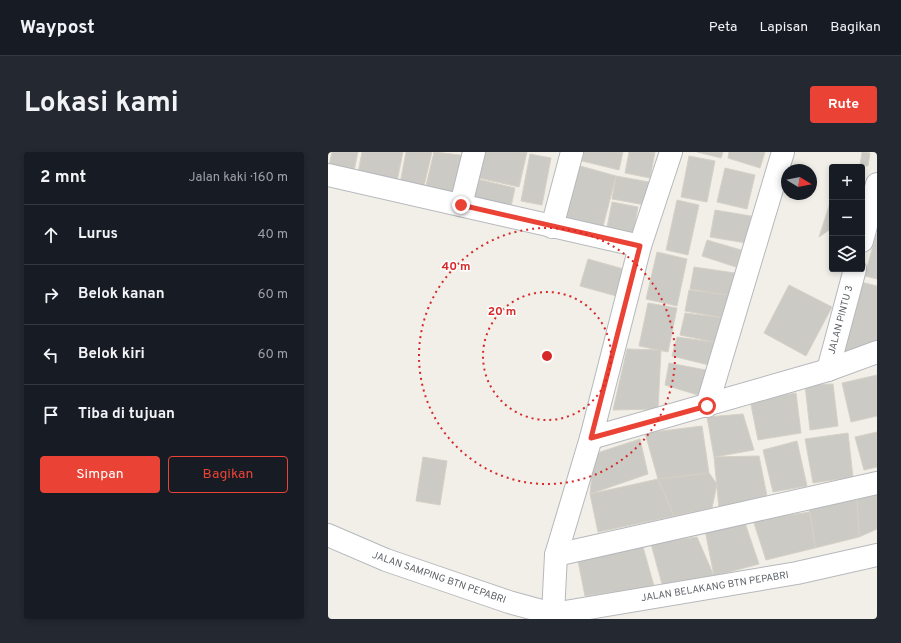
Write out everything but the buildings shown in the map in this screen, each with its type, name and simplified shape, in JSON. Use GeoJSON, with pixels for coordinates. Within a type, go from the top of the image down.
{"type":"FeatureCollection","features":[{"type":"Feature","properties":{"kind":"street"},"geometry":{"type":"LineString","coordinates":[[461,205],[474,152]]}},
{"type":"Feature","properties":{"kind":"street"},"geometry":{"type":"LineString","coordinates":[[552,227],[572,152]]}},
{"type":"Feature","properties":{"kind":"street"},"geometry":{"type":"LineString","coordinates":[[553,614],[556,555],[591,438],[640,246],[671,152]]}},
{"type":"Feature","properties":{"kind":"street"},"geometry":{"type":"LineString","coordinates":[[707,406],[783,152]]}},
{"type":"Feature","properties":{"kind":"street"},"geometry":{"type":"LineString","coordinates":[[328,175],[640,246]]}},
{"type":"Feature","properties":{"kind":"street"},"geometry":{"type":"LineString","coordinates":[[863,236],[877,184]]}},
{"type":"Feature","properties":{"kind":"street","name":"JALAN PINTU 3"},"geometry":{"type":"LineString","coordinates":[[828,370],[853,272]]}},
{"type":"Feature","properties":{"kind":"street"},"geometry":{"type":"LineString","coordinates":[[591,438],[707,406],[828,370],[877,352]]}},
{"type":"Feature","properties":{"kind":"street"},"geometry":{"type":"LineString","coordinates":[[556,555],[877,483]]}},
{"type":"Feature","properties":{"kind":"street","name":"JALAN SAMPING BTN PEPABRI"},"geometry":{"type":"LineString","coordinates":[[328,535],[386,560],[509,602],[553,614]]}},
{"type":"Feature","properties":{"kind":"street","name":"JALAN BELAKANG BTN PEPABRI"},"geometry":{"type":"LineString","coordinates":[[553,614],[797,573],[877,555]]}},
{"type":"Feature","properties":{"kind":"route"},"geometry":{"type":"LineString","coordinates":[[461,205],[640,246],[591,438],[707,406]]}}]}
